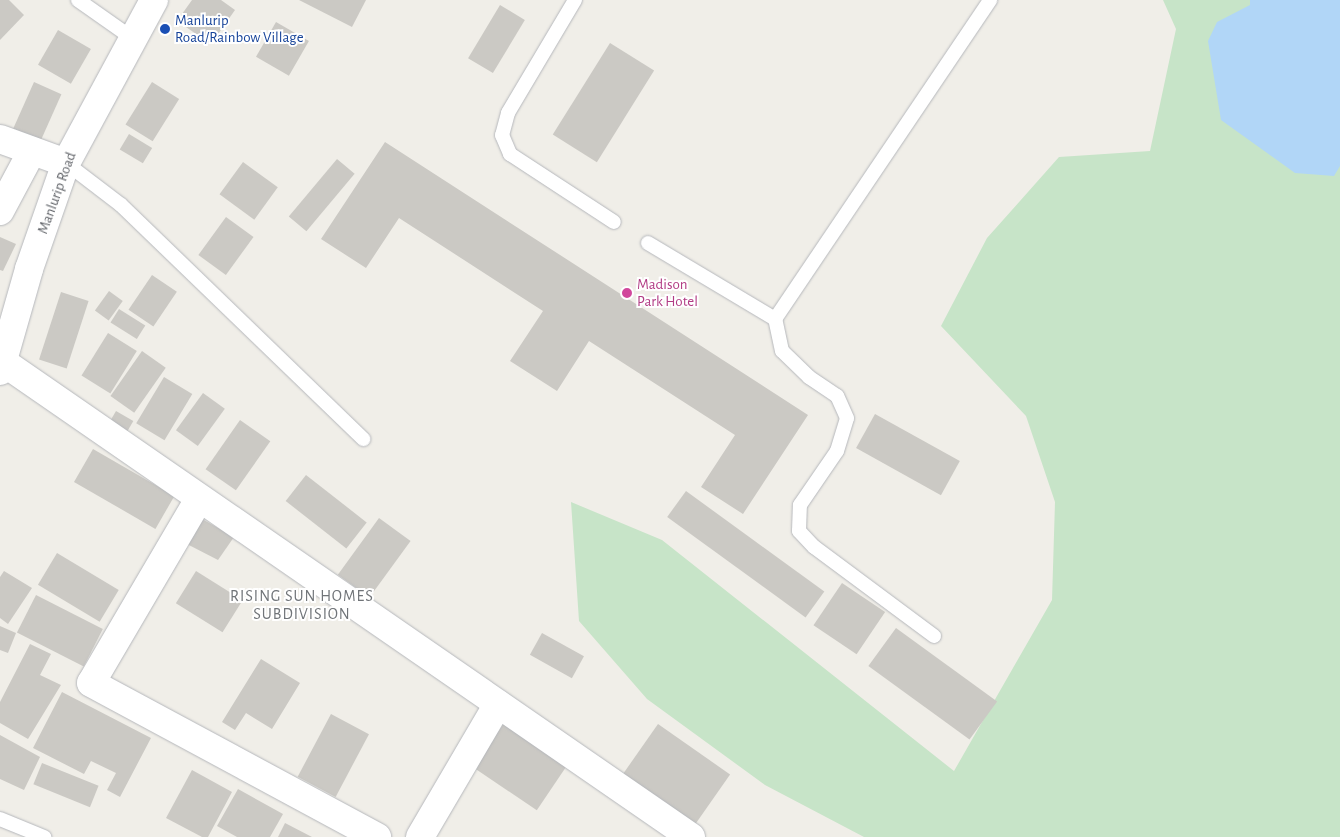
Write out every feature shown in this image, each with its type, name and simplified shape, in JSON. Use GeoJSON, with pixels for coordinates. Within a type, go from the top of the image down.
{"type":"FeatureCollection","features":[{"type":"Feature","properties":{"kind":"street","name":"Manlurip Road"},"geometry":{"type":"LineString","coordinates":[[1,366],[66,163],[154,0]]}},
{"type":"Feature","properties":{"kind":"street"},"geometry":{"type":"LineString","coordinates":[[0,140],[66,163]]}},
{"type":"Feature","properties":{"kind":"street"},"geometry":{"type":"LineString","coordinates":[[0,211],[32,151]]}},
{"type":"Feature","properties":{"kind":"street"},"geometry":{"type":"LineString","coordinates":[[1,366],[199,499],[691,837]]}},
{"type":"Feature","properties":{"kind":"street"},"geometry":{"type":"LineString","coordinates":[[199,499],[91,684],[378,837]]}},
{"type":"Feature","properties":{"kind":"street"},"geometry":{"type":"LineString","coordinates":[[420,837],[498,704]]}},
{"type":"Feature","properties":{"kind":"lane"},"geometry":{"type":"LineString","coordinates":[[78,0],[132,38]]}},
{"type":"Feature","properties":{"kind":"lane"},"geometry":{"type":"LineString","coordinates":[[575,0],[508,113],[502,135],[510,154],[614,222]]}},
{"type":"Feature","properties":{"kind":"lane"},"geometry":{"type":"LineString","coordinates":[[934,636],[814,547],[799,531],[800,505],[837,451],[847,418],[837,396],[809,377],[782,351],[775,319],[990,0]]}},
{"type":"Feature","properties":{"kind":"lane"},"geometry":{"type":"LineString","coordinates":[[66,163],[121,205],[362,439]]}},
{"type":"Feature","properties":{"kind":"lane"},"geometry":{"type":"LineString","coordinates":[[648,243],[775,319]]}},
{"type":"Feature","properties":{"kind":"lane"},"geometry":{"type":"LineString","coordinates":[[0,819],[44,837]]}},
{"type":"Feature","properties":{"kind":"green space"},"geometry":{"type":"Polygon","coordinates":[[[1163,0],[1340,0],[1340,837],[864,837],[765,785],[647,699],[579,621],[571,502],[662,540],[954,771],[1052,600],[1055,502],[1026,416],[941,326],[987,238],[1059,157],[1150,151],[1176,29],[1163,0]]]}},
{"type":"Feature","properties":{"kind":"water"},"geometry":{"type":"Polygon","coordinates":[[[1250,0],[1340,0],[1340,166],[1334,176],[1295,173],[1221,120],[1208,41],[1217,22],[1250,5],[1250,0]]]}},
{"type":"Feature","properties":{"kind":"building"},"geometry":{"type":"Polygon","coordinates":[[[0,0],[9,0],[24,15],[0,40],[0,0]]]}},
{"type":"Feature","properties":{"kind":"building"},"geometry":{"type":"Polygon","coordinates":[[[192,0],[221,0],[235,10],[211,44],[177,21],[192,0]]]}},
{"type":"Feature","properties":{"kind":"building"},"geometry":{"type":"Polygon","coordinates":[[[299,0],[366,0],[352,27],[299,0]]]}},
{"type":"Feature","properties":{"kind":"building"},"geometry":{"type":"Polygon","coordinates":[[[500,5],[525,20],[493,73],[468,58],[500,5]]]}},
{"type":"Feature","properties":{"kind":"building"},"geometry":{"type":"Polygon","coordinates":[[[276,22],[309,41],[289,76],[256,57],[276,22]]]}},
{"type":"Feature","properties":{"kind":"building"},"geometry":{"type":"Polygon","coordinates":[[[58,30],[91,49],[71,84],[38,65],[58,30]]]}},
{"type":"Feature","properties":{"kind":"building"},"geometry":{"type":"Polygon","coordinates":[[[610,43],[654,71],[597,162],[553,135],[610,43]]]}},
{"type":"Feature","properties":{"kind":"building"},"geometry":{"type":"Polygon","coordinates":[[[34,82],[61,94],[41,141],[13,129],[34,82]]]}},
{"type":"Feature","properties":{"kind":"building"},"geometry":{"type":"Polygon","coordinates":[[[152,82],[179,99],[153,141],[126,124],[152,82]]]}},
{"type":"Feature","properties":{"kind":"building"},"geometry":{"type":"Polygon","coordinates":[[[129,134],[152,148],[143,163],[120,149],[129,134]]]}},
{"type":"Feature","properties":{"kind":"building"},"geometry":{"type":"Polygon","coordinates":[[[385,142],[808,415],[743,514],[701,487],[735,435],[589,341],[557,391],[510,361],[543,311],[399,218],[366,268],[321,239],[385,142]]]}},
{"type":"Feature","properties":{"kind":"building"},"geometry":{"type":"Polygon","coordinates":[[[337,159],[355,174],[306,231],[289,216],[337,159]]]}},
{"type":"Feature","properties":{"kind":"building"},"geometry":{"type":"Polygon","coordinates":[[[243,162],[278,187],[254,220],[219,194],[243,162]]]}},
{"type":"Feature","properties":{"kind":"building"},"geometry":{"type":"Polygon","coordinates":[[[226,217],[254,237],[226,275],[198,255],[226,217]]]}},
{"type":"Feature","properties":{"kind":"building"},"geometry":{"type":"Polygon","coordinates":[[[0,237],[16,244],[3,271],[0,270],[0,237]]]}},
{"type":"Feature","properties":{"kind":"building"},"geometry":{"type":"Polygon","coordinates":[[[152,275],[177,292],[153,327],[129,310],[152,275]]]}},
{"type":"Feature","properties":{"kind":"building"},"geometry":{"type":"Polygon","coordinates":[[[109,291],[123,301],[109,320],[95,310],[109,291]]]}},
{"type":"Feature","properties":{"kind":"building"},"geometry":{"type":"Polygon","coordinates":[[[61,292],[89,301],[67,368],[39,360],[61,292]]]}},
{"type":"Feature","properties":{"kind":"building"},"geometry":{"type":"Polygon","coordinates":[[[119,309],[145,325],[137,339],[111,323],[119,309]]]}},
{"type":"Feature","properties":{"kind":"building"},"geometry":{"type":"Polygon","coordinates":[[[108,333],[137,351],[110,393],[82,375],[108,333]]]}},
{"type":"Feature","properties":{"kind":"building"},"geometry":{"type":"Polygon","coordinates":[[[142,351],[166,368],[134,413],[110,396],[142,351]]]}},
{"type":"Feature","properties":{"kind":"building"},"geometry":{"type":"Polygon","coordinates":[[[164,377],[192,394],[164,440],[136,423],[164,377]]]}},
{"type":"Feature","properties":{"kind":"building"},"geometry":{"type":"Polygon","coordinates":[[[203,393],[225,409],[198,446],[176,430],[203,393]]]}},
{"type":"Feature","properties":{"kind":"building"},"geometry":{"type":"Polygon","coordinates":[[[116,411],[133,421],[125,435],[108,425],[116,411]]]}},
{"type":"Feature","properties":{"kind":"building"},"geometry":{"type":"Polygon","coordinates":[[[875,414],[960,461],[941,495],[856,448],[875,414]]]}},
{"type":"Feature","properties":{"kind":"building"},"geometry":{"type":"Polygon","coordinates":[[[240,420],[270,441],[236,490],[206,469],[240,420]]]}},
{"type":"Feature","properties":{"kind":"building"},"geometry":{"type":"Polygon","coordinates":[[[93,449],[174,496],[155,529],[74,482],[93,449]]]}},
{"type":"Feature","properties":{"kind":"building"},"geometry":{"type":"Polygon","coordinates":[[[306,475],[367,522],[346,548],[286,501],[306,475]]]}},
{"type":"Feature","properties":{"kind":"building"},"geometry":{"type":"Polygon","coordinates":[[[686,491],[824,592],[806,617],[667,517],[686,491]]]}},
{"type":"Feature","properties":{"kind":"building"},"geometry":{"type":"Polygon","coordinates":[[[195,515],[234,537],[218,560],[183,542],[195,515]]]}},
{"type":"Feature","properties":{"kind":"building"},"geometry":{"type":"Polygon","coordinates":[[[379,518],[411,541],[369,598],[338,575],[379,518]]]}},
{"type":"Feature","properties":{"kind":"building"},"geometry":{"type":"Polygon","coordinates":[[[57,553],[119,590],[100,622],[38,585],[57,553]]]}},
{"type":"Feature","properties":{"kind":"building"},"geometry":{"type":"Polygon","coordinates":[[[4,571],[32,588],[8,624],[0,618],[0,577],[4,571]]]}},
{"type":"Feature","properties":{"kind":"building"},"geometry":{"type":"Polygon","coordinates":[[[196,571],[243,600],[223,632],[176,603],[196,571]]]}},
{"type":"Feature","properties":{"kind":"building"},"geometry":{"type":"Polygon","coordinates":[[[842,583],[885,612],[857,654],[813,625],[842,583]]]}},
{"type":"Feature","properties":{"kind":"building"},"geometry":{"type":"Polygon","coordinates":[[[36,595],[103,629],[84,666],[17,632],[36,595]]]}},
{"type":"Feature","properties":{"kind":"building"},"geometry":{"type":"Polygon","coordinates":[[[0,626],[16,633],[8,653],[0,650],[0,626]]]}},
{"type":"Feature","properties":{"kind":"building"},"geometry":{"type":"Polygon","coordinates":[[[896,628],[997,701],[970,739],[868,666],[896,628]]]}},
{"type":"Feature","properties":{"kind":"building"},"geometry":{"type":"Polygon","coordinates":[[[542,633],[584,656],[572,678],[530,655],[542,633]]]}},
{"type":"Feature","properties":{"kind":"building"},"geometry":{"type":"Polygon","coordinates":[[[30,644],[51,654],[40,675],[61,685],[28,739],[0,723],[0,702],[30,644]]]}},
{"type":"Feature","properties":{"kind":"building"},"geometry":{"type":"Polygon","coordinates":[[[261,659],[300,683],[272,729],[246,713],[235,730],[222,722],[261,659]]]}},
{"type":"Feature","properties":{"kind":"building"},"geometry":{"type":"Polygon","coordinates":[[[62,692],[151,738],[120,797],[107,790],[116,773],[91,761],[84,774],[33,748],[62,692]]]}},
{"type":"Feature","properties":{"kind":"building"},"geometry":{"type":"Polygon","coordinates":[[[331,714],[369,734],[336,797],[298,777],[331,714]]]}},
{"type":"Feature","properties":{"kind":"building"},"geometry":{"type":"Polygon","coordinates":[[[504,723],[567,765],[537,810],[474,768],[504,723]]]}},
{"type":"Feature","properties":{"kind":"building"},"geometry":{"type":"Polygon","coordinates":[[[658,724],[730,774],[693,828],[621,777],[658,724]]]}},
{"type":"Feature","properties":{"kind":"building"},"geometry":{"type":"Polygon","coordinates":[[[0,735],[40,757],[24,790],[0,779],[0,735]]]}},
{"type":"Feature","properties":{"kind":"building"},"geometry":{"type":"Polygon","coordinates":[[[42,763],[99,786],[90,807],[33,784],[42,763]]]}},
{"type":"Feature","properties":{"kind":"building"},"geometry":{"type":"Polygon","coordinates":[[[192,770],[232,792],[208,837],[202,837],[166,818],[192,770]]]}},
{"type":"Feature","properties":{"kind":"building"},"geometry":{"type":"Polygon","coordinates":[[[238,789],[283,814],[270,837],[237,837],[217,826],[238,789]]]}},
{"type":"Feature","properties":{"kind":"building"},"geometry":{"type":"Polygon","coordinates":[[[285,823],[312,837],[278,837],[285,823]]]}},
{"type":"Feature","properties":{"kind":"place","name":"Manlurip Road/Rainbow Village"},"geometry":{"type":"Point","coordinates":[165,29]}},
{"type":"Feature","properties":{"kind":"place","name":"Madison Park Hotel"},"geometry":{"type":"Point","coordinates":[627,293]}},
{"type":"Feature","properties":{"kind":"district","name":"RISING SUN HOMES SUBDIVISION"},"geometry":{"type":"Point","coordinates":[302,605]}}]}
